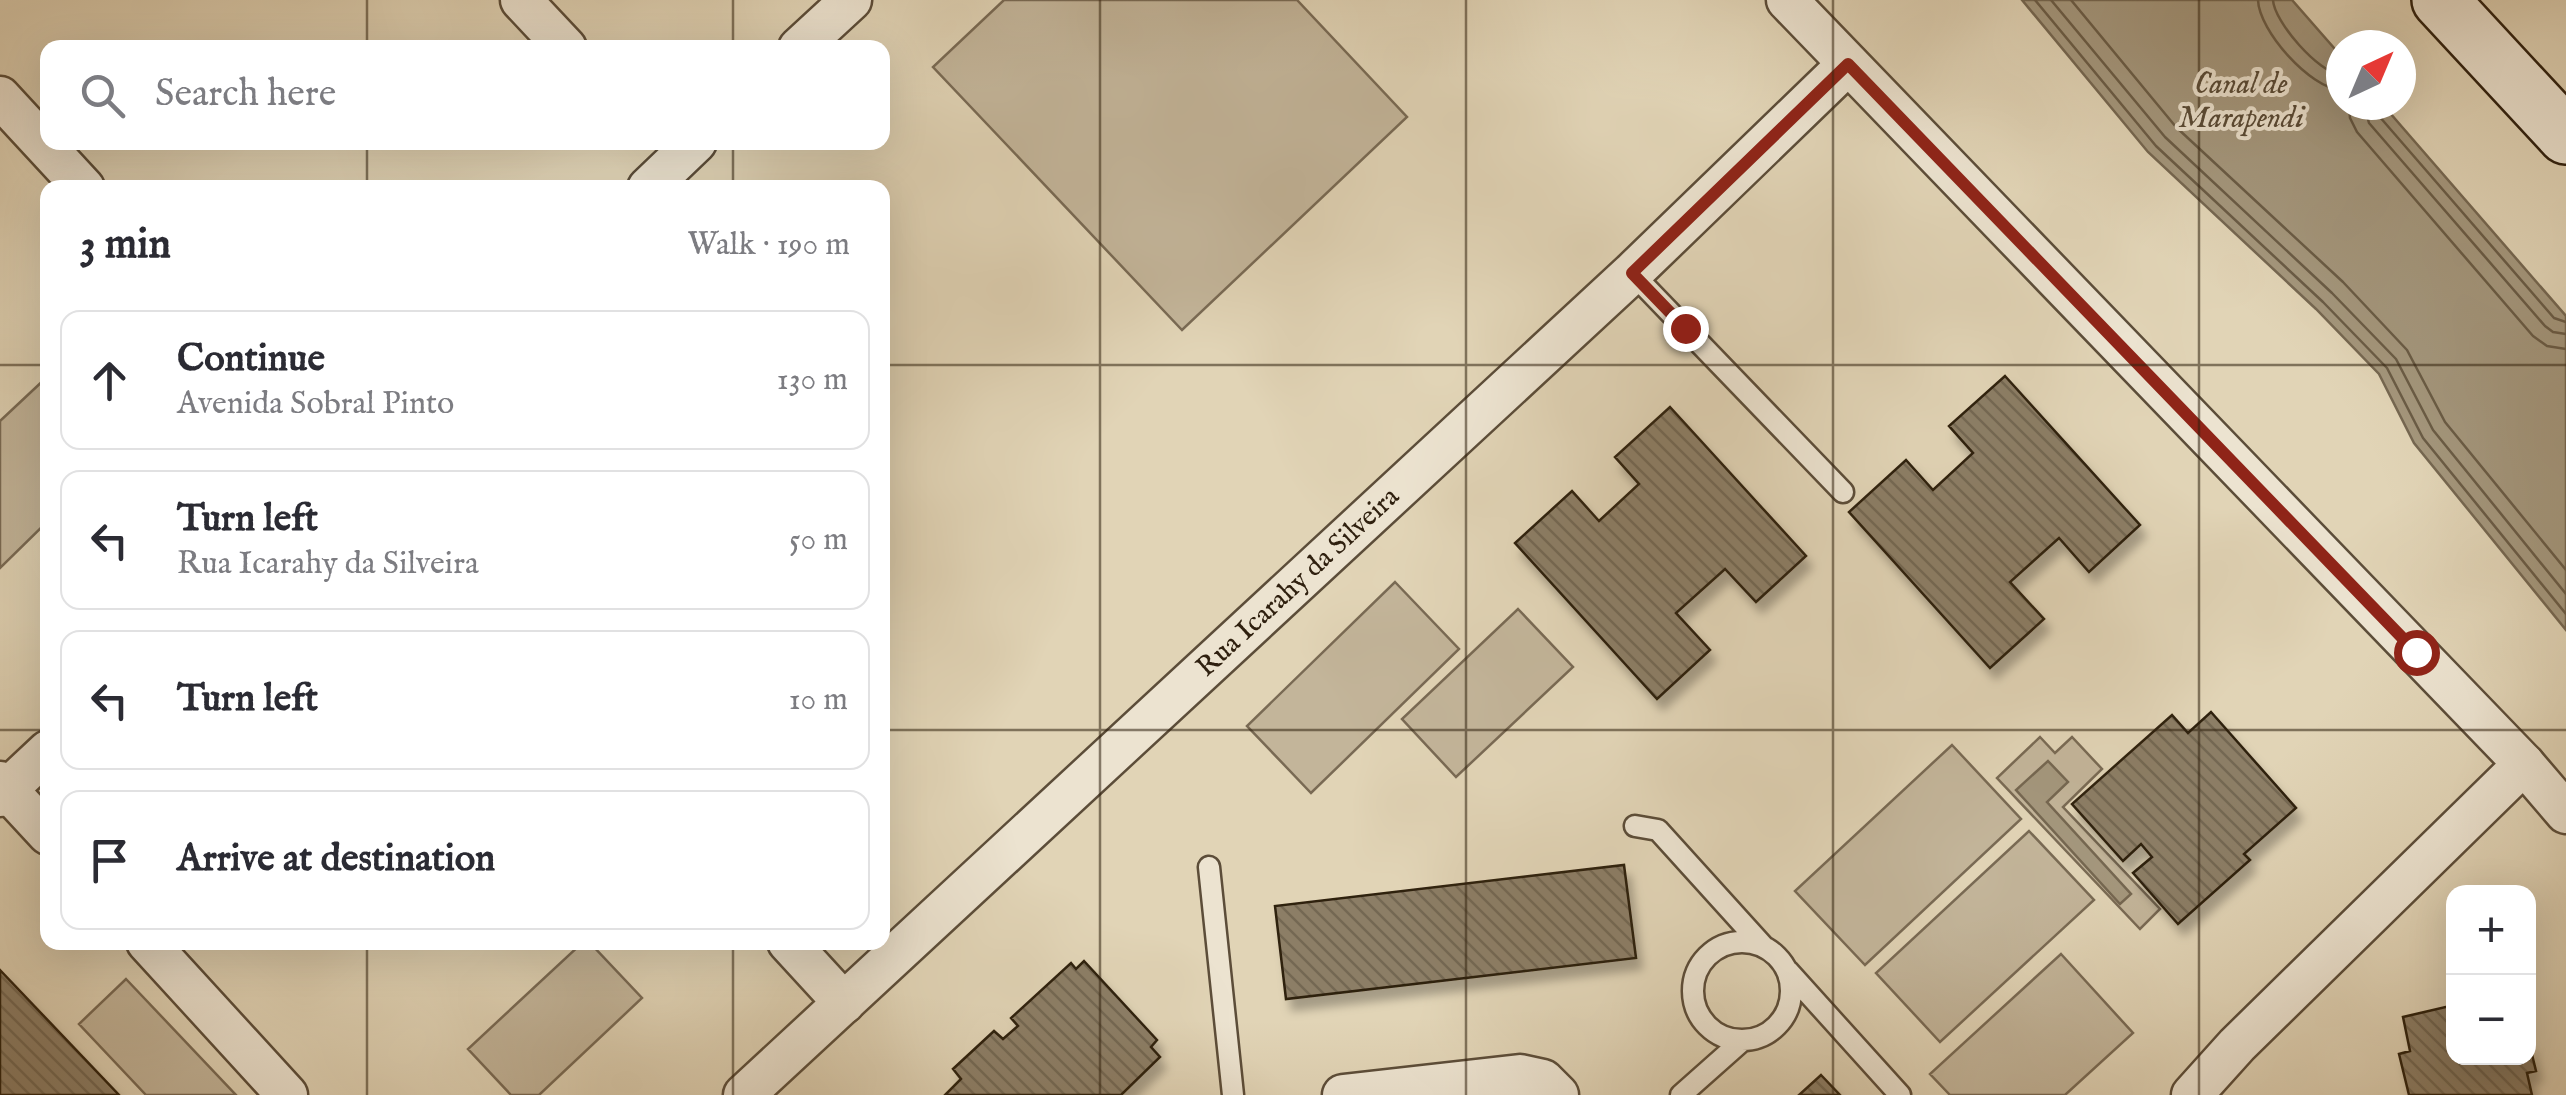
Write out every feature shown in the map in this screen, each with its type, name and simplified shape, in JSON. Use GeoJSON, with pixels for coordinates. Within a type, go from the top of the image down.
{"type":"FeatureCollection","features":[{"type":"Feature","properties":{"kind":"street"},"geometry":{"type":"LineString","coordinates":[[521,0],[558,40]]}},
{"type":"Feature","properties":{"kind":"street"},"geometry":{"type":"LineString","coordinates":[[808,40],[851,0]]}},
{"type":"Feature","properties":{"kind":"street"},"geometry":{"type":"LineString","coordinates":[[1787,0],[2524,764],[2566,813]]}},
{"type":"Feature","properties":{"kind":"street"},"geometry":{"type":"LineString","coordinates":[[2440,0],[2566,136]]}},
{"type":"Feature","properties":{"kind":"street","name":"Rua Icarahy da Silveira"},"geometry":{"type":"LineString","coordinates":[[744,1095],[1632,273],[1848,64]]}},
{"type":"Feature","properties":{"kind":"street"},"geometry":{"type":"LineString","coordinates":[[0,97],[40,140]]}},
{"type":"Feature","properties":{"kind":"street"},"geometry":{"type":"LineString","coordinates":[[49,150],[77,180]]}},
{"type":"Feature","properties":{"kind":"street"},"geometry":{"type":"LineString","coordinates":[[40,758],[2,789],[40,826]]}},
{"type":"Feature","properties":{"kind":"street"},"geometry":{"type":"LineString","coordinates":[[2192,1095],[2237,1045],[2524,764]]}},
{"type":"Feature","properties":{"kind":"street"},"geometry":{"type":"LineString","coordinates":[[154,950],[287,1095]]}},
{"type":"Feature","properties":{"kind":"street"},"geometry":{"type":"LineString","coordinates":[[795,950],[844,1003]]}},
{"type":"Feature","properties":{"kind":"street"},"geometry":{"type":"LineString","coordinates":[[1343,1095],[1520,1075],[1543,1080],[1558,1095]]}},
{"type":"Feature","properties":{"kind":"lane"},"geometry":{"type":"LineString","coordinates":[[1632,273],[1843,492]]}},
{"type":"Feature","properties":{"kind":"lane"},"geometry":{"type":"LineString","coordinates":[[1636,826],[1658,830],[1764,947],[1778,956],[1786,970],[1791,985],[1785,1017],[1774,1030],[1744,1040],[1713,1031],[1694,1004],[1693,988],[1704,959],[1717,948],[1748,942],[1764,947]]}},
{"type":"Feature","properties":{"kind":"lane"},"geometry":{"type":"LineString","coordinates":[[1210,867],[1232,1095]]}},
{"type":"Feature","properties":{"kind":"lane"},"geometry":{"type":"LineString","coordinates":[[1786,970],[1900,1095]]}},
{"type":"Feature","properties":{"kind":"lane"},"geometry":{"type":"LineString","coordinates":[[1681,1095],[1744,1040]]}},
{"type":"Feature","properties":{"kind":"shaded area"},"geometry":{"type":"Polygon","coordinates":[[[1004,0],[1297,0],[1407,117],[1182,330],[933,67],[1004,0]]]}},
{"type":"Feature","properties":{"kind":"shaded area"},"geometry":{"type":"Polygon","coordinates":[[[40,384],[40,529],[0,568],[0,421],[40,384]]]}},
{"type":"Feature","properties":{"kind":"shaded area"},"geometry":{"type":"Polygon","coordinates":[[[1395,582],[1459,649],[1311,793],[1247,726],[1395,582]]]}},
{"type":"Feature","properties":{"kind":"shaded area"},"geometry":{"type":"Polygon","coordinates":[[[1518,609],[1573,667],[1456,777],[1402,719],[1518,609]]]}},
{"type":"Feature","properties":{"kind":"shaded area"},"geometry":{"type":"Polygon","coordinates":[[[2040,737],[2055,753],[2072,737],[2102,769],[2063,807],[2160,909],[2140,929],[1997,778],[2040,737]]]}},
{"type":"Feature","properties":{"kind":"shaded area"},"geometry":{"type":"Polygon","coordinates":[[[1952,745],[2021,819],[1865,965],[1795,891],[1952,745]]]}},
{"type":"Feature","properties":{"kind":"shaded area"},"geometry":{"type":"Polygon","coordinates":[[[2029,831],[2094,900],[1940,1042],[1876,973],[2029,831]]]}},
{"type":"Feature","properties":{"kind":"shaded area"},"geometry":{"type":"Polygon","coordinates":[[[574,950],[597,950],[642,998],[539,1095],[511,1095],[468,1049],[574,950]]]}},
{"type":"Feature","properties":{"kind":"shaded area"},"geometry":{"type":"Polygon","coordinates":[[[2061,954],[2133,1033],[2065,1095],[1950,1095],[1930,1074],[2061,954]]]}},
{"type":"Feature","properties":{"kind":"shaded area"},"geometry":{"type":"Polygon","coordinates":[[[126,979],[236,1095],[146,1095],[79,1024],[126,979]]]}},
{"type":"Feature","properties":{"kind":"water","name":"Canal de Marapendi"},"geometry":{"type":"Polygon","coordinates":[[[2022,0],[2292,0],[2326,39],[2326,120],[2396,120],[2566,316],[2566,630],[2414,443],[2379,374],[2316,309],[2148,152],[2022,0]]]}},
{"type":"Feature","properties":{"kind":"water"},"geometry":{"type":"Polygon","coordinates":[[[2048,761],[2068,782],[2047,802],[2131,894],[2120,904],[2016,790],[2048,761]]]}},
{"type":"Feature","properties":{"kind":"building"},"geometry":{"type":"Polygon","coordinates":[[[2005,376],[2140,525],[2089,572],[2059,538],[2010,582],[2044,619],[1990,668],[1849,512],[1906,460],[1933,490],[1973,453],[1949,426],[2005,376]]]}},
{"type":"Feature","properties":{"kind":"building"},"geometry":{"type":"Polygon","coordinates":[[[1670,407],[1806,556],[1756,602],[1725,569],[1676,613],[1710,650],[1657,699],[1515,543],[1572,491],[1599,521],[1639,484],[1615,457],[1670,407]]]}},
{"type":"Feature","properties":{"kind":"building"},"geometry":{"type":"Polygon","coordinates":[[[2211,712],[2296,808],[2244,854],[2250,860],[2178,924],[2133,873],[2152,857],[2141,844],[2123,861],[2072,804],[2172,715],[2188,733],[2211,712]]]}},
{"type":"Feature","properties":{"kind":"building"},"geometry":{"type":"Polygon","coordinates":[[[1624,865],[1636,958],[1286,999],[1275,906],[1624,865]]]}},
{"type":"Feature","properties":{"kind":"building"},"geometry":{"type":"Polygon","coordinates":[[[1084,961],[1157,1040],[1151,1047],[1160,1057],[1121,1095],[945,1095],[961,1079],[953,1069],[994,1031],[1003,1039],[1018,1026],[1011,1018],[1071,963],[1076,969],[1084,961]]]}},
{"type":"Feature","properties":{"kind":"building"},"geometry":{"type":"Polygon","coordinates":[[[0,970],[119,1095],[0,1095],[0,970]]]}},
{"type":"Feature","properties":{"kind":"building"},"geometry":{"type":"Polygon","coordinates":[[[2446,1007],[2446,1065],[2535,1065],[2536,1071],[2527,1073],[2532,1095],[2409,1095],[2399,1054],[2410,1051],[2403,1017],[2446,1007]]]}},
{"type":"Feature","properties":{"kind":"building"},"geometry":{"type":"Polygon","coordinates":[[[1821,1075],[1840,1095],[1799,1095],[1821,1075]]]}},
{"type":"Feature","properties":{"kind":"route"},"geometry":{"type":"LineString","coordinates":[[1685,328],[1632,273],[1848,64],[2416,652]]}}]}
